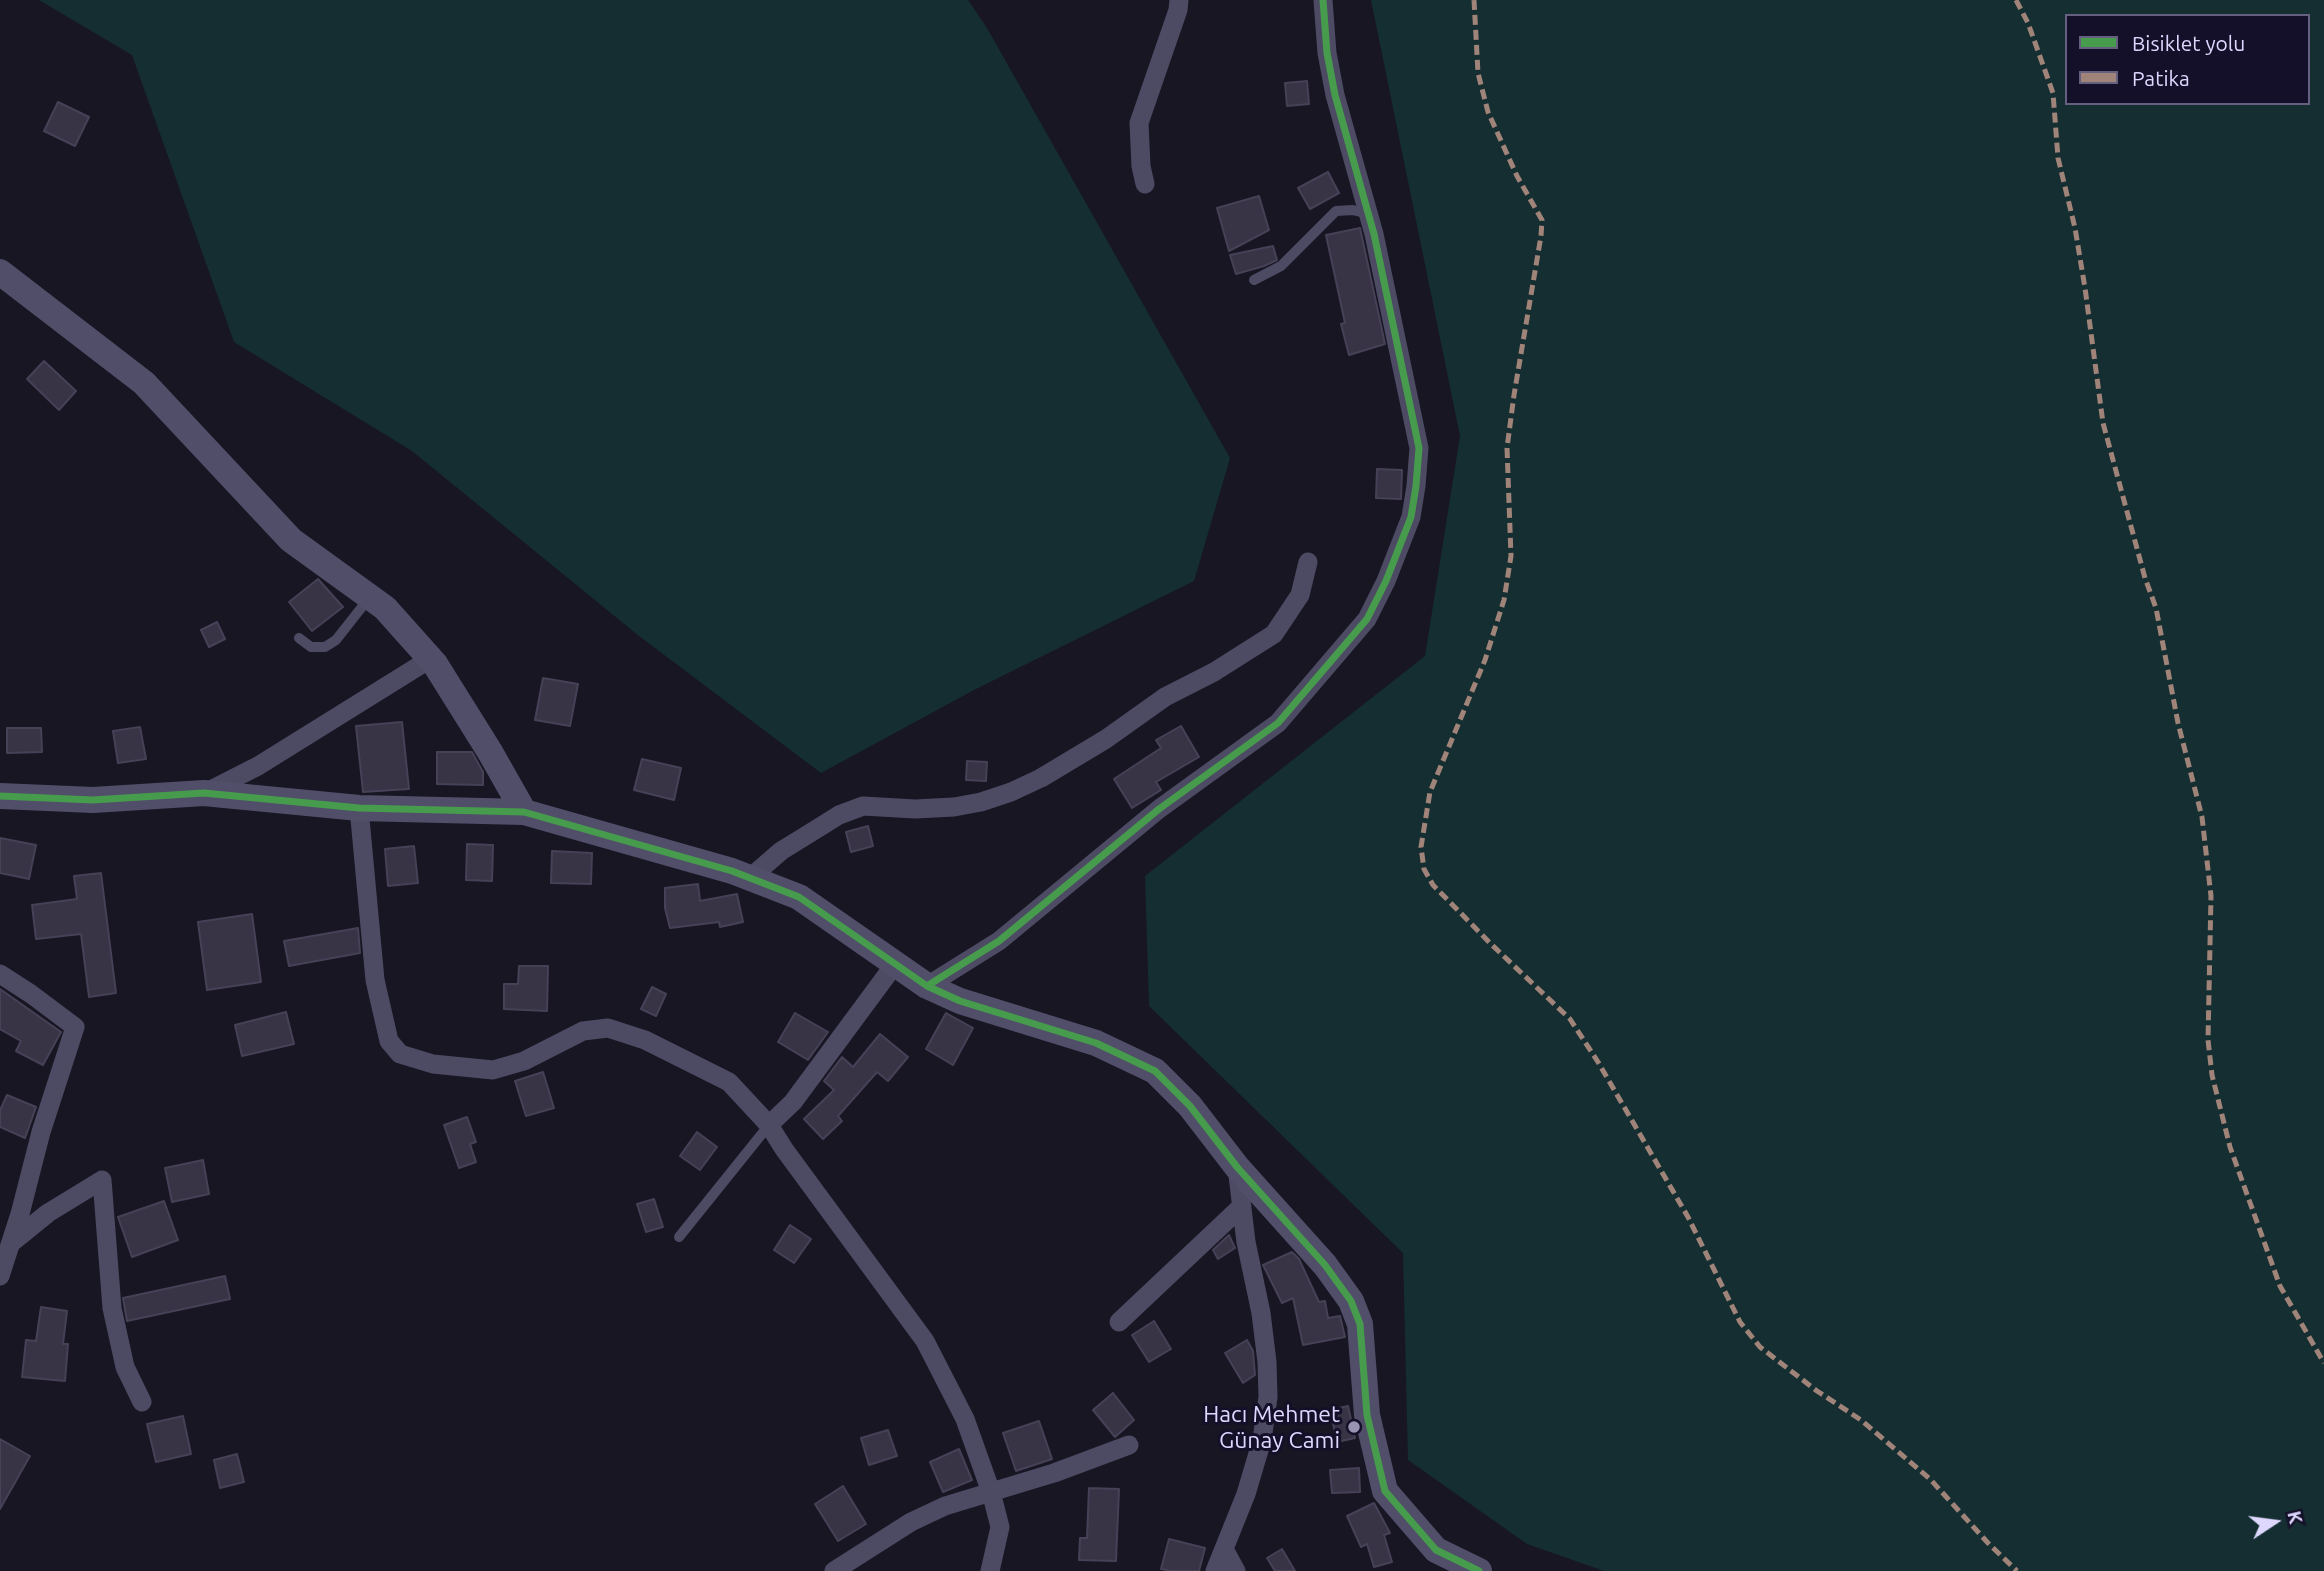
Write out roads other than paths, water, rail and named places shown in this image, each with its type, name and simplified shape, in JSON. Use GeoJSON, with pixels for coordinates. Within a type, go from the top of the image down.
{"type":"FeatureCollection","features":[{"type":"Feature","properties":{"kind":"street"},"geometry":{"type":"LineString","coordinates":[[1145,184],[1141,166],[1139,123],[1178,10],[1179,0]]}},
{"type":"Feature","properties":{"kind":"street"},"geometry":{"type":"LineString","coordinates":[[927,986],[999,941],[1159,809],[1278,723],[1367,619],[1386,581],[1411,517],[1419,448],[1368,214],[1335,95],[1327,53],[1322,0]]}},
{"type":"Feature","properties":{"kind":"street"},"geometry":{"type":"LineString","coordinates":[[0,272],[144,383],[291,540],[385,608],[430,659],[490,752],[524,812]]}},
{"type":"Feature","properties":{"kind":"street"},"geometry":{"type":"LineString","coordinates":[[750,878],[781,851],[839,815],[863,806],[915,809],[954,807],[981,802],[1041,778],[1106,739],[1165,697],[1214,672],[1274,634],[1300,594],[1308,562]]}},
{"type":"Feature","properties":{"kind":"street"},"geometry":{"type":"LineString","coordinates":[[204,793],[258,766],[430,659]]}},
{"type":"Feature","properties":{"kind":"street"},"geometry":{"type":"LineString","coordinates":[[0,796],[93,800],[204,793],[359,808],[524,812],[732,870],[799,897],[927,986],[960,1001],[1096,1043],[1155,1071],[1190,1106],[1237,1167],[1325,1265],[1352,1301],[1360,1324],[1367,1415],[1385,1491],[1436,1550],[1479,1571]]}},
{"type":"Feature","properties":{"kind":"street"},"geometry":{"type":"LineString","coordinates":[[359,808],[375,980],[389,1041],[400,1054],[433,1064],[493,1070],[524,1061],[583,1031],[608,1028],[645,1041],[729,1082],[769,1125],[925,1341],[965,1419],[1000,1527],[990,1571]]}},
{"type":"Feature","properties":{"kind":"street"},"geometry":{"type":"LineString","coordinates":[[769,1125],[793,1102],[895,964]]}},
{"type":"Feature","properties":{"kind":"street"},"geometry":{"type":"LineString","coordinates":[[0,974],[75,1027],[41,1132],[0,1276]]}},
{"type":"Feature","properties":{"kind":"street"},"geometry":{"type":"LineString","coordinates":[[1215,1571],[1246,1494],[1262,1440],[1268,1397],[1268,1363],[1246,1242],[1237,1167]]}},
{"type":"Feature","properties":{"kind":"street"},"geometry":{"type":"LineString","coordinates":[[11,1243],[48,1213],[102,1181],[112,1308],[125,1367],[142,1402]]}},
{"type":"Feature","properties":{"kind":"street"},"geometry":{"type":"LineString","coordinates":[[1119,1322],[1242,1206]]}},
{"type":"Feature","properties":{"kind":"street"},"geometry":{"type":"LineString","coordinates":[[834,1571],[911,1522],[945,1506],[1054,1473],[1129,1446]]}},
{"type":"Feature","properties":{"kind":"street"},"geometry":{"type":"LineString","coordinates":[[1224,1549],[1236,1571]]}},
{"type":"Feature","properties":{"kind":"lane"},"geometry":{"type":"LineString","coordinates":[[1254,280],[1281,266],[1336,211],[1353,210],[1368,214]]}},
{"type":"Feature","properties":{"kind":"lane"},"geometry":{"type":"LineString","coordinates":[[299,638],[311,646],[325,647],[336,640],[370,597]]}},
{"type":"Feature","properties":{"kind":"lane"},"geometry":{"type":"LineString","coordinates":[[679,1237],[769,1125]]}},
{"type":"Feature","properties":{"kind":"place","name":"Hacı Mehmet Günay Cami"},"geometry":{"type":"Point","coordinates":[1354,1427]}}]}
